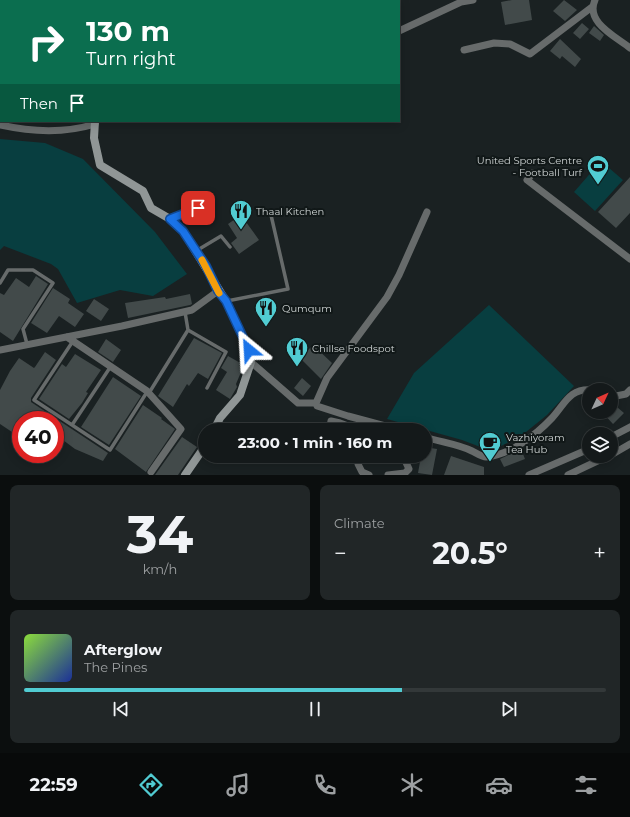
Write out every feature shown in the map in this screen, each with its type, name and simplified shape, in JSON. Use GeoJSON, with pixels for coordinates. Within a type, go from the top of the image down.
{"type":"FeatureCollection","features":[{"type":"Feature","properties":{"kind":"street"},"geometry":{"type":"LineString","coordinates":[[449,8],[451,0]]}},
{"type":"Feature","properties":{"kind":"street"},"geometry":{"type":"LineString","coordinates":[[400,31],[449,8],[473,0]]}},
{"type":"Feature","properties":{"kind":"street"},"geometry":{"type":"LineString","coordinates":[[464,50],[494,43],[510,44],[530,54],[593,4],[596,22],[630,48]]}},
{"type":"Feature","properties":{"kind":"street"},"geometry":{"type":"LineString","coordinates":[[0,126],[60,132],[78,129],[95,123],[94,138],[100,165],[143,191],[151,208],[170,219],[183,231],[206,266],[218,291],[226,301],[249,350],[251,362],[240,395],[218,423]]}},
{"type":"Feature","properties":{"kind":"street"},"geometry":{"type":"LineString","coordinates":[[533,174],[527,180],[630,259]]}},
{"type":"Feature","properties":{"kind":"street"},"geometry":{"type":"LineString","coordinates":[[316,403],[327,378],[386,297],[399,275],[427,212]]}},
{"type":"Feature","properties":{"kind":"street"},"geometry":{"type":"LineString","coordinates":[[0,350],[192,310],[218,291]]}},
{"type":"Feature","properties":{"kind":"street"},"geometry":{"type":"LineString","coordinates":[[67,336],[148,392],[181,429],[151,472]]}},
{"type":"Feature","properties":{"kind":"street"},"geometry":{"type":"LineString","coordinates":[[251,362],[298,402],[316,403],[317,406],[373,423]]}},
{"type":"Feature","properties":{"kind":"street"},"geometry":{"type":"LineString","coordinates":[[432,439],[468,449],[485,457],[504,453],[542,426],[570,396],[579,390],[582,390]]}},
{"type":"Feature","properties":{"kind":"street"},"geometry":{"type":"LineString","coordinates":[[618,396],[626,394],[630,390]]}},
{"type":"Feature","properties":{"kind":"street"},"geometry":{"type":"LineString","coordinates":[[353,418],[354,423]]}},
{"type":"Feature","properties":{"kind":"street"},"geometry":{"type":"LineString","coordinates":[[618,433],[630,427]]}},
{"type":"Feature","properties":{"kind":"street"},"geometry":{"type":"LineString","coordinates":[[618,451],[630,444]]}},
{"type":"Feature","properties":{"kind":"street"},"geometry":{"type":"LineString","coordinates":[[529,475],[582,452]]}},
{"type":"Feature","properties":{"kind":"street"},"geometry":{"type":"LineString","coordinates":[[185,475],[198,456]]}},
{"type":"Feature","properties":{"kind":"street"},"geometry":{"type":"LineString","coordinates":[[358,463],[362,472],[369,475]]}},
{"type":"Feature","properties":{"kind":"street"},"geometry":{"type":"LineString","coordinates":[[388,475],[405,473],[409,469],[406,463]]}},
{"type":"Feature","properties":{"kind":"street"},"geometry":{"type":"LineString","coordinates":[[568,475],[593,463]]}},
{"type":"Feature","properties":{"kind":"lane"},"geometry":{"type":"LineString","coordinates":[[170,219],[198,208]]}},
{"type":"Feature","properties":{"kind":"lane"},"geometry":{"type":"LineString","coordinates":[[226,301],[288,289],[271,215]]}},
{"type":"Feature","properties":{"kind":"lane"},"geometry":{"type":"LineString","coordinates":[[196,252],[222,236],[230,247]]}},
{"type":"Feature","properties":{"kind":"lane"},"geometry":{"type":"LineString","coordinates":[[0,283],[8,270],[33,270],[53,283],[23,329],[27,344]]}},
{"type":"Feature","properties":{"kind":"lane"},"geometry":{"type":"LineString","coordinates":[[74,341],[34,400],[110,450],[188,330],[184,312]]}},
{"type":"Feature","properties":{"kind":"lane"},"geometry":{"type":"LineString","coordinates":[[188,330],[226,352],[207,388]]}},
{"type":"Feature","properties":{"kind":"lane"},"geometry":{"type":"LineString","coordinates":[[72,425],[111,366]]}},
{"type":"Feature","properties":{"kind":"shaded area"},"geometry":{"type":"Polygon","coordinates":[[[0,139],[45,143],[83,159],[155,232],[187,274],[153,296],[120,290],[77,303],[58,269],[51,264],[4,246],[0,250],[0,139]]]}},
{"type":"Feature","properties":{"kind":"shaded area","name":"United Sports Centre - Football Turf"},"geometry":{"type":"Polygon","coordinates":[[[601,161],[623,180],[595,211],[574,192],[601,161]]]}},
{"type":"Feature","properties":{"kind":"shaded area"},"geometry":{"type":"Polygon","coordinates":[[[489,305],[574,386],[547,415],[521,436],[491,451],[462,440],[432,432],[432,423],[401,423],[387,419],[414,373],[489,305]]]}},
{"type":"Feature","properties":{"kind":"building"},"geometry":{"type":"Polygon","coordinates":[[[512,0],[529,0],[532,20],[505,25],[501,2],[512,0]]]}},
{"type":"Feature","properties":{"kind":"building"},"geometry":{"type":"Polygon","coordinates":[[[564,0],[577,10],[565,21],[553,11],[564,0]]]}},
{"type":"Feature","properties":{"kind":"building"},"geometry":{"type":"Polygon","coordinates":[[[582,23],[589,29],[580,39],[573,33],[582,23]]]}},
{"type":"Feature","properties":{"kind":"building"},"geometry":{"type":"Polygon","coordinates":[[[594,26],[604,35],[600,41],[589,33],[594,26]]]}},
{"type":"Feature","properties":{"kind":"building"},"geometry":{"type":"Polygon","coordinates":[[[560,39],[581,59],[575,67],[562,56],[560,59],[550,51],[560,39]]]}},
{"type":"Feature","properties":{"kind":"building"},"geometry":{"type":"Polygon","coordinates":[[[630,177],[630,213],[616,228],[598,212],[630,177]]]}},
{"type":"Feature","properties":{"kind":"building"},"geometry":{"type":"Polygon","coordinates":[[[241,215],[259,240],[239,254],[231,243],[237,238],[228,224],[241,215]]]}},
{"type":"Feature","properties":{"kind":"building"},"geometry":{"type":"Polygon","coordinates":[[[36,276],[48,284],[13,341],[0,332],[0,293],[4,295],[16,278],[29,287],[36,276]]]}},
{"type":"Feature","properties":{"kind":"building"},"geometry":{"type":"Polygon","coordinates":[[[53,288],[70,299],[68,303],[84,314],[75,327],[59,316],[47,333],[31,323],[53,288]]]}},
{"type":"Feature","properties":{"kind":"building"},"geometry":{"type":"Polygon","coordinates":[[[190,294],[192,304],[190,305],[128,318],[125,303],[165,297],[166,299],[190,294]]]}},
{"type":"Feature","properties":{"kind":"building"},"geometry":{"type":"Polygon","coordinates":[[[94,299],[109,309],[101,321],[86,311],[94,299]]]}},
{"type":"Feature","properties":{"kind":"building"},"geometry":{"type":"Polygon","coordinates":[[[194,338],[222,353],[208,379],[198,373],[189,386],[187,384],[173,407],[158,396],[194,338]]]}},
{"type":"Feature","properties":{"kind":"building"},"geometry":{"type":"Polygon","coordinates":[[[106,339],[121,350],[113,362],[98,352],[106,339]]]}},
{"type":"Feature","properties":{"kind":"building"},"geometry":{"type":"Polygon","coordinates":[[[313,345],[332,363],[321,379],[300,358],[313,345]]]}},
{"type":"Feature","properties":{"kind":"building"},"geometry":{"type":"Polygon","coordinates":[[[45,352],[56,360],[31,398],[31,402],[45,411],[12,411],[12,432],[0,424],[0,390],[19,358],[34,368],[45,352]]]}},
{"type":"Feature","properties":{"kind":"building"},"geometry":{"type":"Polygon","coordinates":[[[75,354],[101,370],[86,392],[88,393],[82,403],[69,419],[64,416],[64,411],[57,411],[39,399],[62,364],[66,367],[75,354]]]}},
{"type":"Feature","properties":{"kind":"building"},"geometry":{"type":"Polygon","coordinates":[[[228,356],[244,365],[236,384],[237,387],[230,399],[216,390],[227,372],[221,368],[228,356]]]}},
{"type":"Feature","properties":{"kind":"building"},"geometry":{"type":"Polygon","coordinates":[[[113,377],[141,396],[109,445],[81,427],[113,377]]]}},
{"type":"Feature","properties":{"kind":"building"},"geometry":{"type":"Polygon","coordinates":[[[302,378],[311,386],[303,396],[294,388],[302,378]]]}},
{"type":"Feature","properties":{"kind":"building"},"geometry":{"type":"Polygon","coordinates":[[[143,405],[175,429],[146,472],[115,449],[143,405]]]}},
{"type":"Feature","properties":{"kind":"building"},"geometry":{"type":"Polygon","coordinates":[[[618,408],[624,413],[618,419],[618,408]]]}},
{"type":"Feature","properties":{"kind":"building"},"geometry":{"type":"Polygon","coordinates":[[[608,419],[618,419],[613,424],[608,419]]]}},
{"type":"Feature","properties":{"kind":"building"},"geometry":{"type":"Polygon","coordinates":[[[64,424],[108,453],[103,461],[75,449],[64,441],[64,424]]]}},
{"type":"Feature","properties":{"kind":"building"},"geometry":{"type":"Polygon","coordinates":[[[182,437],[197,447],[178,475],[155,475],[182,437]]]}},
{"type":"Feature","properties":{"kind":"building"},"geometry":{"type":"Polygon","coordinates":[[[432,448],[437,449],[432,475],[418,473],[420,463],[432,463],[432,448]]]}},
{"type":"Feature","properties":{"kind":"building"},"geometry":{"type":"Polygon","coordinates":[[[521,449],[525,459],[504,467],[500,459],[521,449]]]}},
{"type":"Feature","properties":{"kind":"building"},"geometry":{"type":"Polygon","coordinates":[[[451,456],[484,467],[484,475],[444,475],[451,456]]]}},
{"type":"Feature","properties":{"kind":"slow traffic"},"geometry":{"type":"LineString","coordinates":[[202,260],[219,293]]}},
{"type":"Feature","properties":{"kind":"place","name":"United Sports Centre - Football Turf"},"geometry":{"type":"Point","coordinates":[598,186]}},
{"type":"Feature","properties":{"kind":"place","name":"Thaal Kitchen"},"geometry":{"type":"Point","coordinates":[241,230]}},
{"type":"Feature","properties":{"kind":"place","name":"Qumqum"},"geometry":{"type":"Point","coordinates":[266,328]}},
{"type":"Feature","properties":{"kind":"place","name":"Chillse Foodspot"},"geometry":{"type":"Point","coordinates":[297,368]}},
{"type":"Feature","properties":{"kind":"place","name":"Vazhiyoram Tea Hub"},"geometry":{"type":"Point","coordinates":[490,462]}},
{"type":"Feature","properties":{"kind":"route"},"geometry":{"type":"LineString","coordinates":[[198,208],[170,219],[183,231],[206,266],[218,291],[226,301],[249,350]]}}]}
